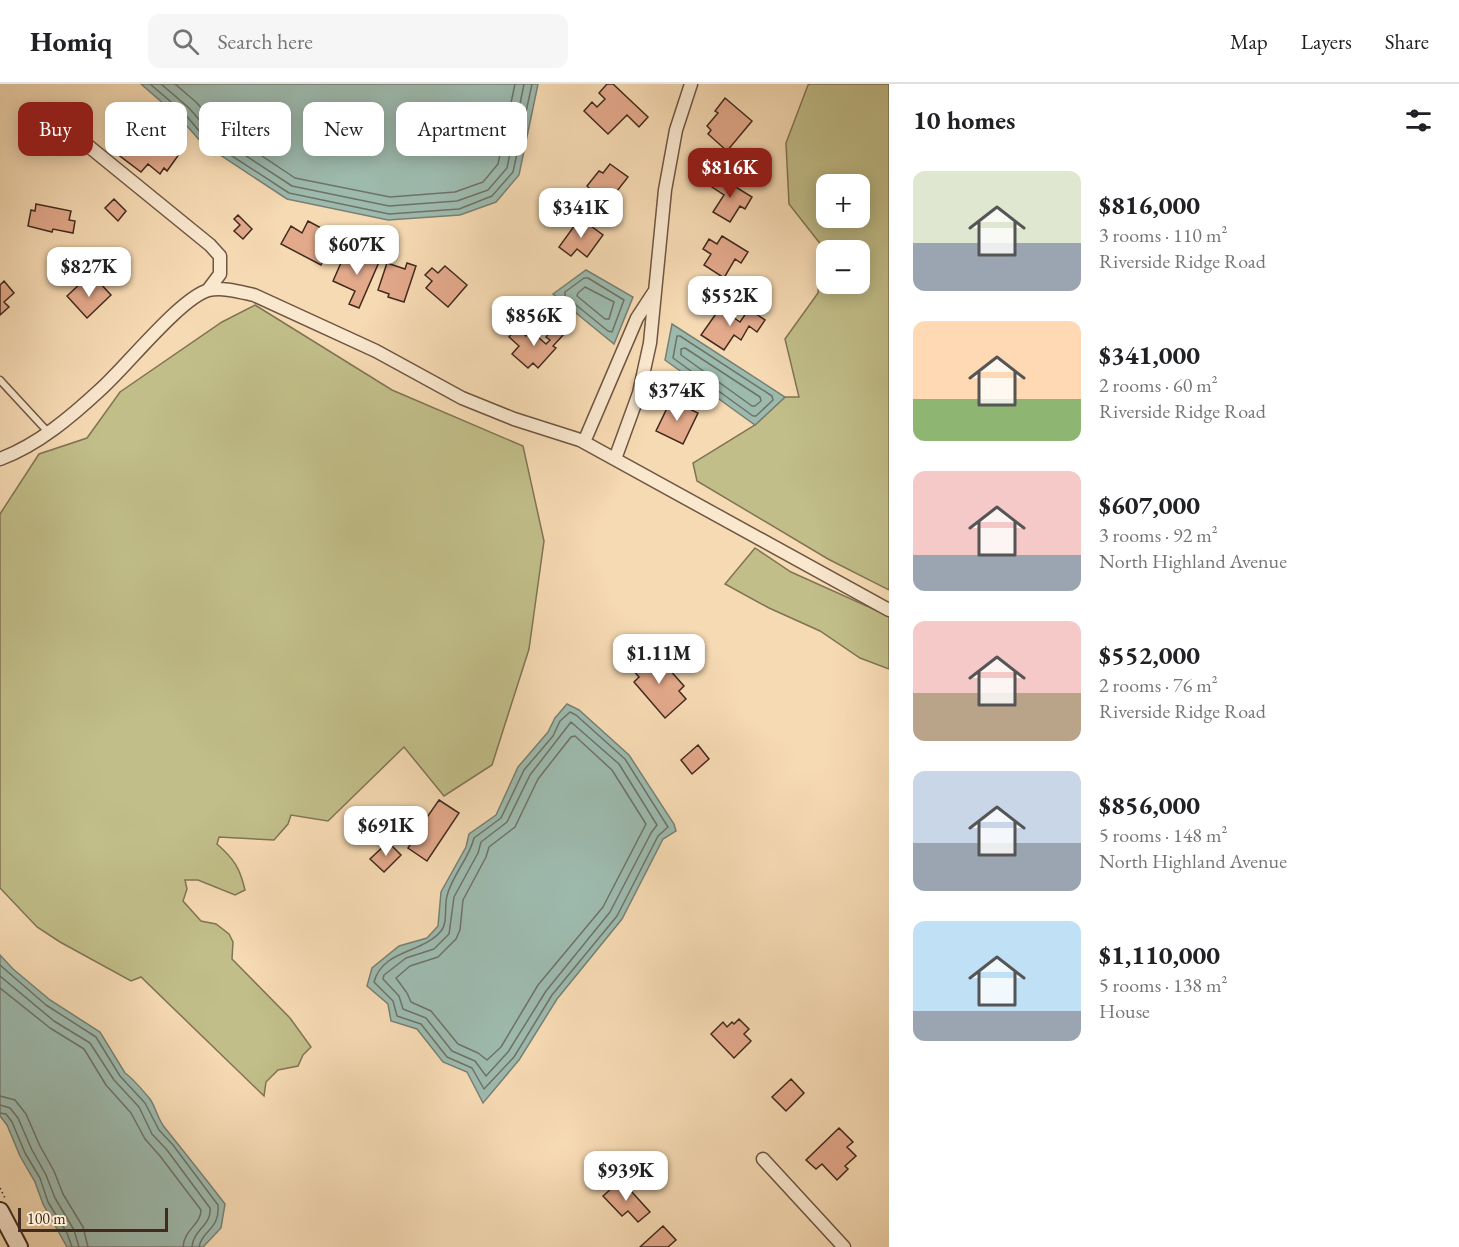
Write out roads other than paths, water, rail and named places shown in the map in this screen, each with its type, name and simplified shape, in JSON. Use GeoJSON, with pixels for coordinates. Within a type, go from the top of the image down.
{"type":"FeatureCollection","features":[{"type":"Feature","properties":{"kind":"main road"},"geometry":{"type":"LineString","coordinates":[[0,1211],[19,1247]]}},
{"type":"Feature","properties":{"kind":"street"},"geometry":{"type":"LineString","coordinates":[[615,459],[639,393],[650,343],[665,190],[676,130],[691,84]]}},
{"type":"Feature","properties":{"kind":"street"},"geometry":{"type":"LineString","coordinates":[[0,459],[34,442],[102,389],[174,315],[195,297],[208,290],[220,274],[220,256],[210,245],[93,150]]}},
{"type":"Feature","properties":{"kind":"street"},"geometry":{"type":"LineString","coordinates":[[584,442],[637,318],[656,289]]}},
{"type":"Feature","properties":{"kind":"street"},"geometry":{"type":"LineString","coordinates":[[208,290],[233,290],[254,295],[376,351],[462,398],[514,419],[584,442],[889,610]]}},
{"type":"Feature","properties":{"kind":"street"},"geometry":{"type":"LineString","coordinates":[[763,1159],[844,1247]]}},
{"type":"Feature","properties":{"kind":"lane"},"geometry":{"type":"LineString","coordinates":[[0,380],[48,432]]}},
{"type":"Feature","properties":{"kind":"water"},"geometry":{"type":"Polygon","coordinates":[[[141,84],[538,84],[527,137],[527,102],[396,102],[396,156],[523,156],[519,175],[496,202],[460,215],[388,220],[287,199],[222,156],[291,156],[291,102],[199,102],[199,140],[187,126],[187,102],[162,102],[141,84]]]}},
{"type":"Feature","properties":{"kind":"water"},"geometry":{"type":"Polygon","coordinates":[[[586,270],[633,297],[614,344],[553,294],[586,270]]]}},
{"type":"Feature","properties":{"kind":"water"},"geometry":{"type":"Polygon","coordinates":[[[672,324],[785,397],[755,425],[665,360],[672,324]]]}},
{"type":"Feature","properties":{"kind":"water"},"geometry":{"type":"Polygon","coordinates":[[[567,704],[579,710],[629,755],[674,824],[676,831],[663,839],[622,919],[557,999],[519,1060],[483,1103],[467,1072],[443,1062],[417,1029],[391,1021],[388,1004],[367,986],[372,968],[399,946],[427,938],[438,926],[441,892],[466,847],[469,834],[496,815],[518,767],[548,732],[555,718],[567,704]]]}},
{"type":"Feature","properties":{"kind":"water"},"geometry":{"type":"Polygon","coordinates":[[[0,955],[50,1000],[100,1032],[125,1073],[150,1099],[163,1125],[225,1204],[221,1228],[203,1247],[67,1247],[43,1204],[35,1182],[20,1156],[7,1125],[0,1116],[0,955]]]}}]}
